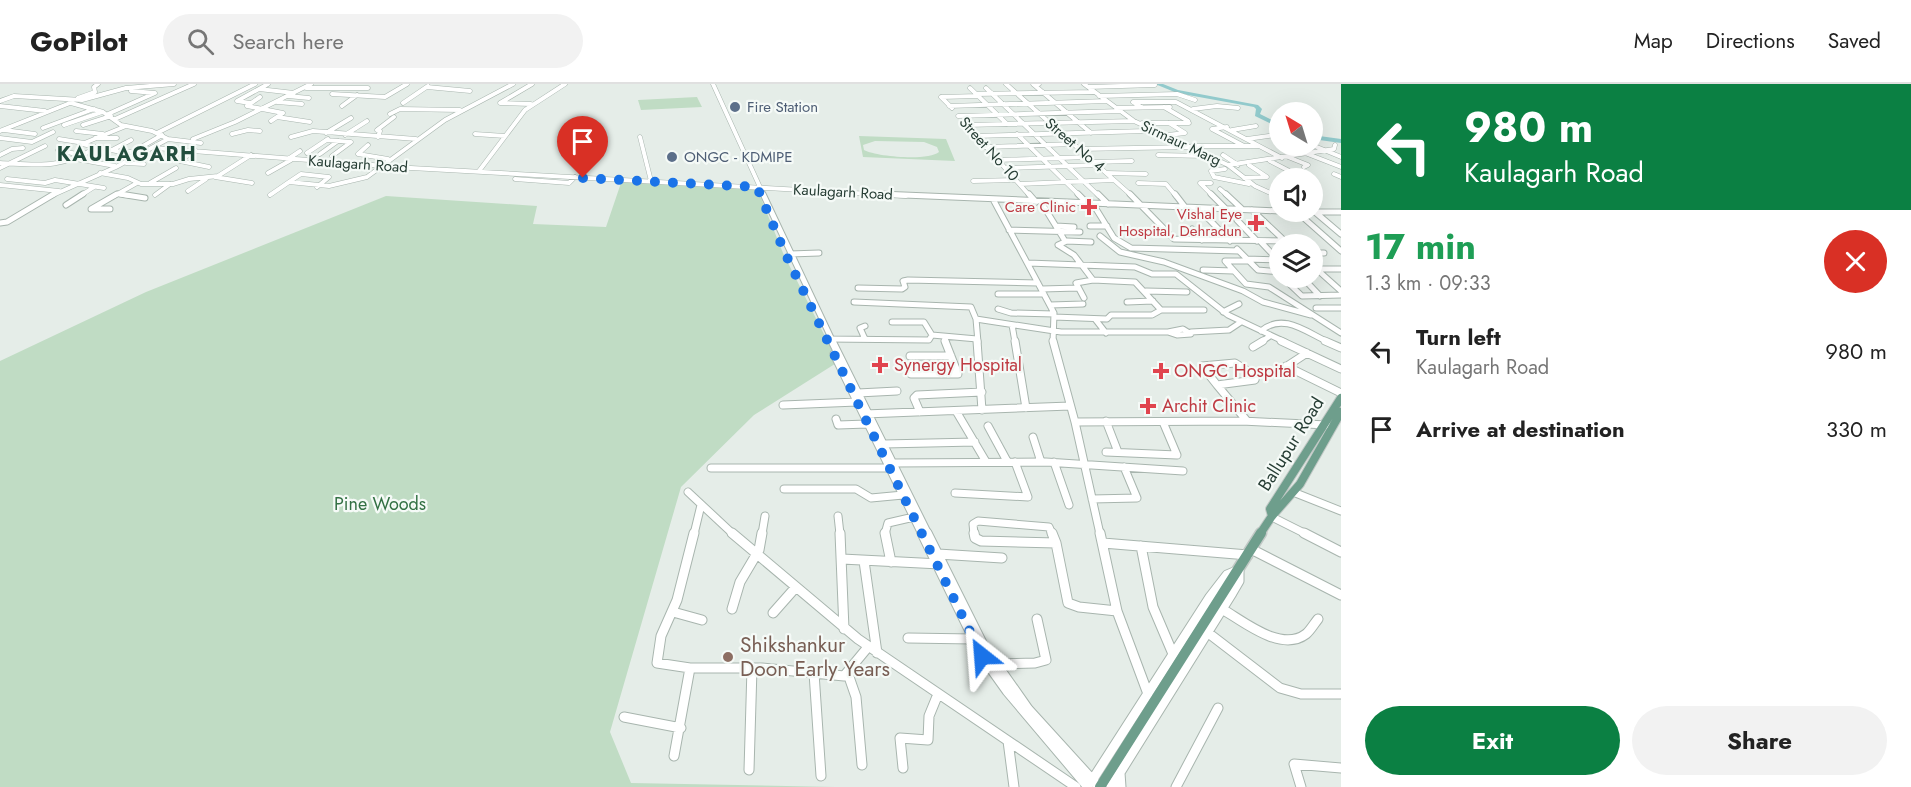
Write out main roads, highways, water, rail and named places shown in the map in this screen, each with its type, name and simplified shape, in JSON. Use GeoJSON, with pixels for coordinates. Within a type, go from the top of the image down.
{"type":"FeatureCollection","features":[{"type":"Feature","properties":{"kind":"main road","name":"Ballupur Road"},"geometry":{"type":"LineString","coordinates":[[1273,513],[1293,492],[1334,427],[1341,398]]}},
{"type":"Feature","properties":{"kind":"main road","name":"Ballupur Road"},"geometry":{"type":"LineString","coordinates":[[1092,786],[1232,582],[1323,423],[1338,413]]}},
{"type":"Feature","properties":{"kind":"waterway"},"geometry":{"type":"LineString","coordinates":[[1158,84],[1177,91],[1256,106],[1259,109],[1257,115],[1269,121]]}},
{"type":"Feature","properties":{"kind":"waterway"},"geometry":{"type":"LineString","coordinates":[[1323,139],[1341,141]]}},
{"type":"Feature","properties":{"kind":"place","name":"Fire Station"},"geometry":{"type":"Point","coordinates":[735,107]}},
{"type":"Feature","properties":{"kind":"place","name":"ONGC - KDMIPE"},"geometry":{"type":"Point","coordinates":[672,157]}},
{"type":"Feature","properties":{"kind":"place","name":"Care Clinic"},"geometry":{"type":"Point","coordinates":[1089,207]}},
{"type":"Feature","properties":{"kind":"place","name":"Vishal Eye Hospital, Dehradun"},"geometry":{"type":"Point","coordinates":[1256,223]}},
{"type":"Feature","properties":{"kind":"place","name":"Synergy Hospital"},"geometry":{"type":"Point","coordinates":[880,365]}},
{"type":"Feature","properties":{"kind":"place","name":"ONGC Hospital"},"geometry":{"type":"Point","coordinates":[1161,371]}},
{"type":"Feature","properties":{"kind":"place","name":"Archit Clinic"},"geometry":{"type":"Point","coordinates":[1148,406]}},
{"type":"Feature","properties":{"kind":"place","name":"Shikshankur Doon Early Years"},"geometry":{"type":"Point","coordinates":[728,657]}},
{"type":"Feature","properties":{"kind":"district","name":"KAULAGARH"},"geometry":{"type":"Point","coordinates":[127,154]}},
{"type":"Feature","properties":{"kind":"park label","name":"Pine Woods"},"geometry":{"type":"Point","coordinates":[380,504]}}]}
